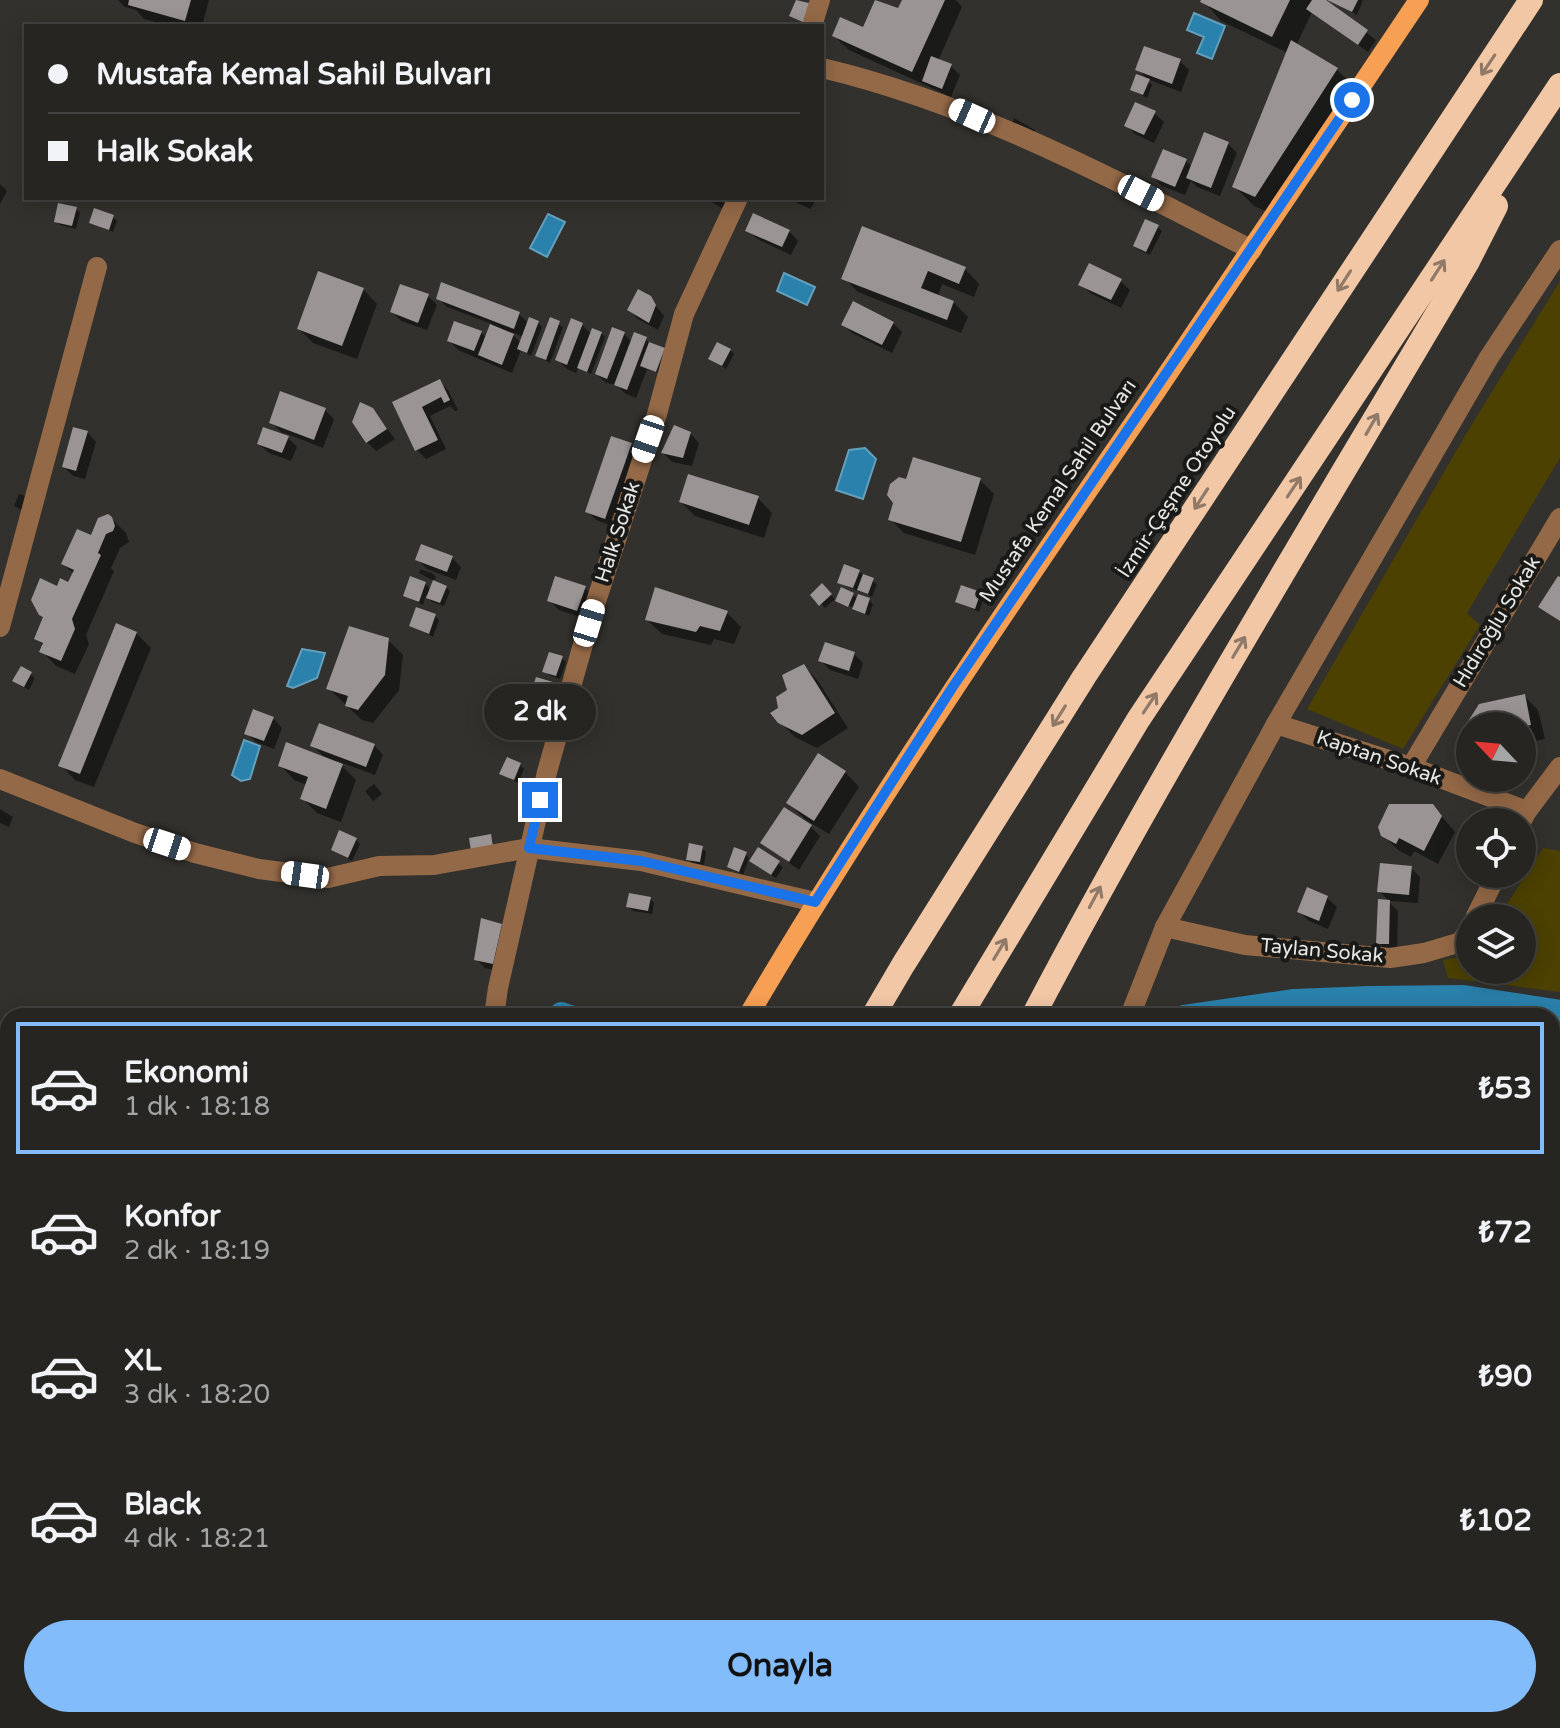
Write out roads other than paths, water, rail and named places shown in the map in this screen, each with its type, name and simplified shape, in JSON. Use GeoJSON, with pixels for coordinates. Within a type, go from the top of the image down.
{"type":"FeatureCollection","features":[{"type":"Feature","properties":{"kind":"highway","name":"İzmir-Çeşme Otoyolu"},"geometry":{"type":"LineString","coordinates":[[878,1008],[1084,677],[1531,0]]}},
{"type":"Feature","properties":{"kind":"highway"},"geometry":{"type":"LineString","coordinates":[[965,1008],[1138,720],[1558,88]]}},
{"type":"Feature","properties":{"kind":"highway"},"geometry":{"type":"LineString","coordinates":[[1037,1008],[1106,877],[1174,758],[1467,263],[1558,88]]}},
{"type":"Feature","properties":{"kind":"main road","name":"Mustafa Kemal Sahil Bulvarı"},"geometry":{"type":"LineString","coordinates":[[753,1008],[815,902],[952,688],[1419,0]]}},
{"type":"Feature","properties":{"kind":"street"},"geometry":{"type":"LineString","coordinates":[[813,24],[820,0]]}},
{"type":"Feature","properties":{"kind":"street"},"geometry":{"type":"LineString","coordinates":[[824,68],[943,103],[1085,165],[1252,250]]}},
{"type":"Feature","properties":{"kind":"street","name":"Halk Sokak"},"geometry":{"type":"LineString","coordinates":[[496,1008],[529,848],[567,698],[622,516],[657,414],[684,314],[737,200]]}},
{"type":"Feature","properties":{"kind":"street"},"geometry":{"type":"LineString","coordinates":[[1134,1008],[1165,927],[1276,724],[1488,359],[1560,250]]}},
{"type":"Feature","properties":{"kind":"street"},"geometry":{"type":"LineString","coordinates":[[0,627],[97,267]]}},
{"type":"Feature","properties":{"kind":"street","name":"Hıdıroğlu Sokak"},"geometry":{"type":"LineString","coordinates":[[1411,767],[1560,520]]}},
{"type":"Feature","properties":{"kind":"street","name":"Kaptan Sokak"},"geometry":{"type":"LineString","coordinates":[[1276,724],[1411,767],[1506,808]]}},
{"type":"Feature","properties":{"kind":"street"},"geometry":{"type":"LineString","coordinates":[[1530,808],[1560,767]]}},
{"type":"Feature","properties":{"kind":"street"},"geometry":{"type":"LineString","coordinates":[[0,779],[135,833],[195,853],[259,869],[328,878],[379,866],[434,865],[529,848],[641,861],[815,902]]}},
{"type":"Feature","properties":{"kind":"street","name":"Taylan Sokak"},"geometry":{"type":"LineString","coordinates":[[1165,927],[1245,945],[1390,958],[1424,953],[1456,943]]}},
{"type":"Feature","properties":{"kind":"water"},"geometry":{"type":"Polygon","coordinates":[[[1194,13],[1225,26],[1212,59],[1197,53],[1204,37],[1187,30],[1194,13]]]}},
{"type":"Feature","properties":{"kind":"water"},"geometry":{"type":"Polygon","coordinates":[[[548,214],[565,222],[547,257],[530,248],[548,214]]]}},
{"type":"Feature","properties":{"kind":"water"},"geometry":{"type":"Polygon","coordinates":[[[784,273],[815,287],[807,305],[777,291],[784,273]]]}},
{"type":"Feature","properties":{"kind":"water"},"geometry":{"type":"Polygon","coordinates":[[[865,448],[876,459],[863,499],[836,490],[849,450],[865,448]]]}},
{"type":"Feature","properties":{"kind":"water"},"geometry":{"type":"Polygon","coordinates":[[[302,649],[325,653],[317,678],[293,688],[287,686],[302,649]]]}},
{"type":"Feature","properties":{"kind":"water"},"geometry":{"type":"Polygon","coordinates":[[[244,740],[260,746],[250,779],[241,781],[232,775],[244,740]]]}},
{"type":"Feature","properties":{"kind":"waterway"},"geometry":{"type":"LineString","coordinates":[[1239,1008],[1294,1000],[1464,996],[1541,1008]]}}]}
